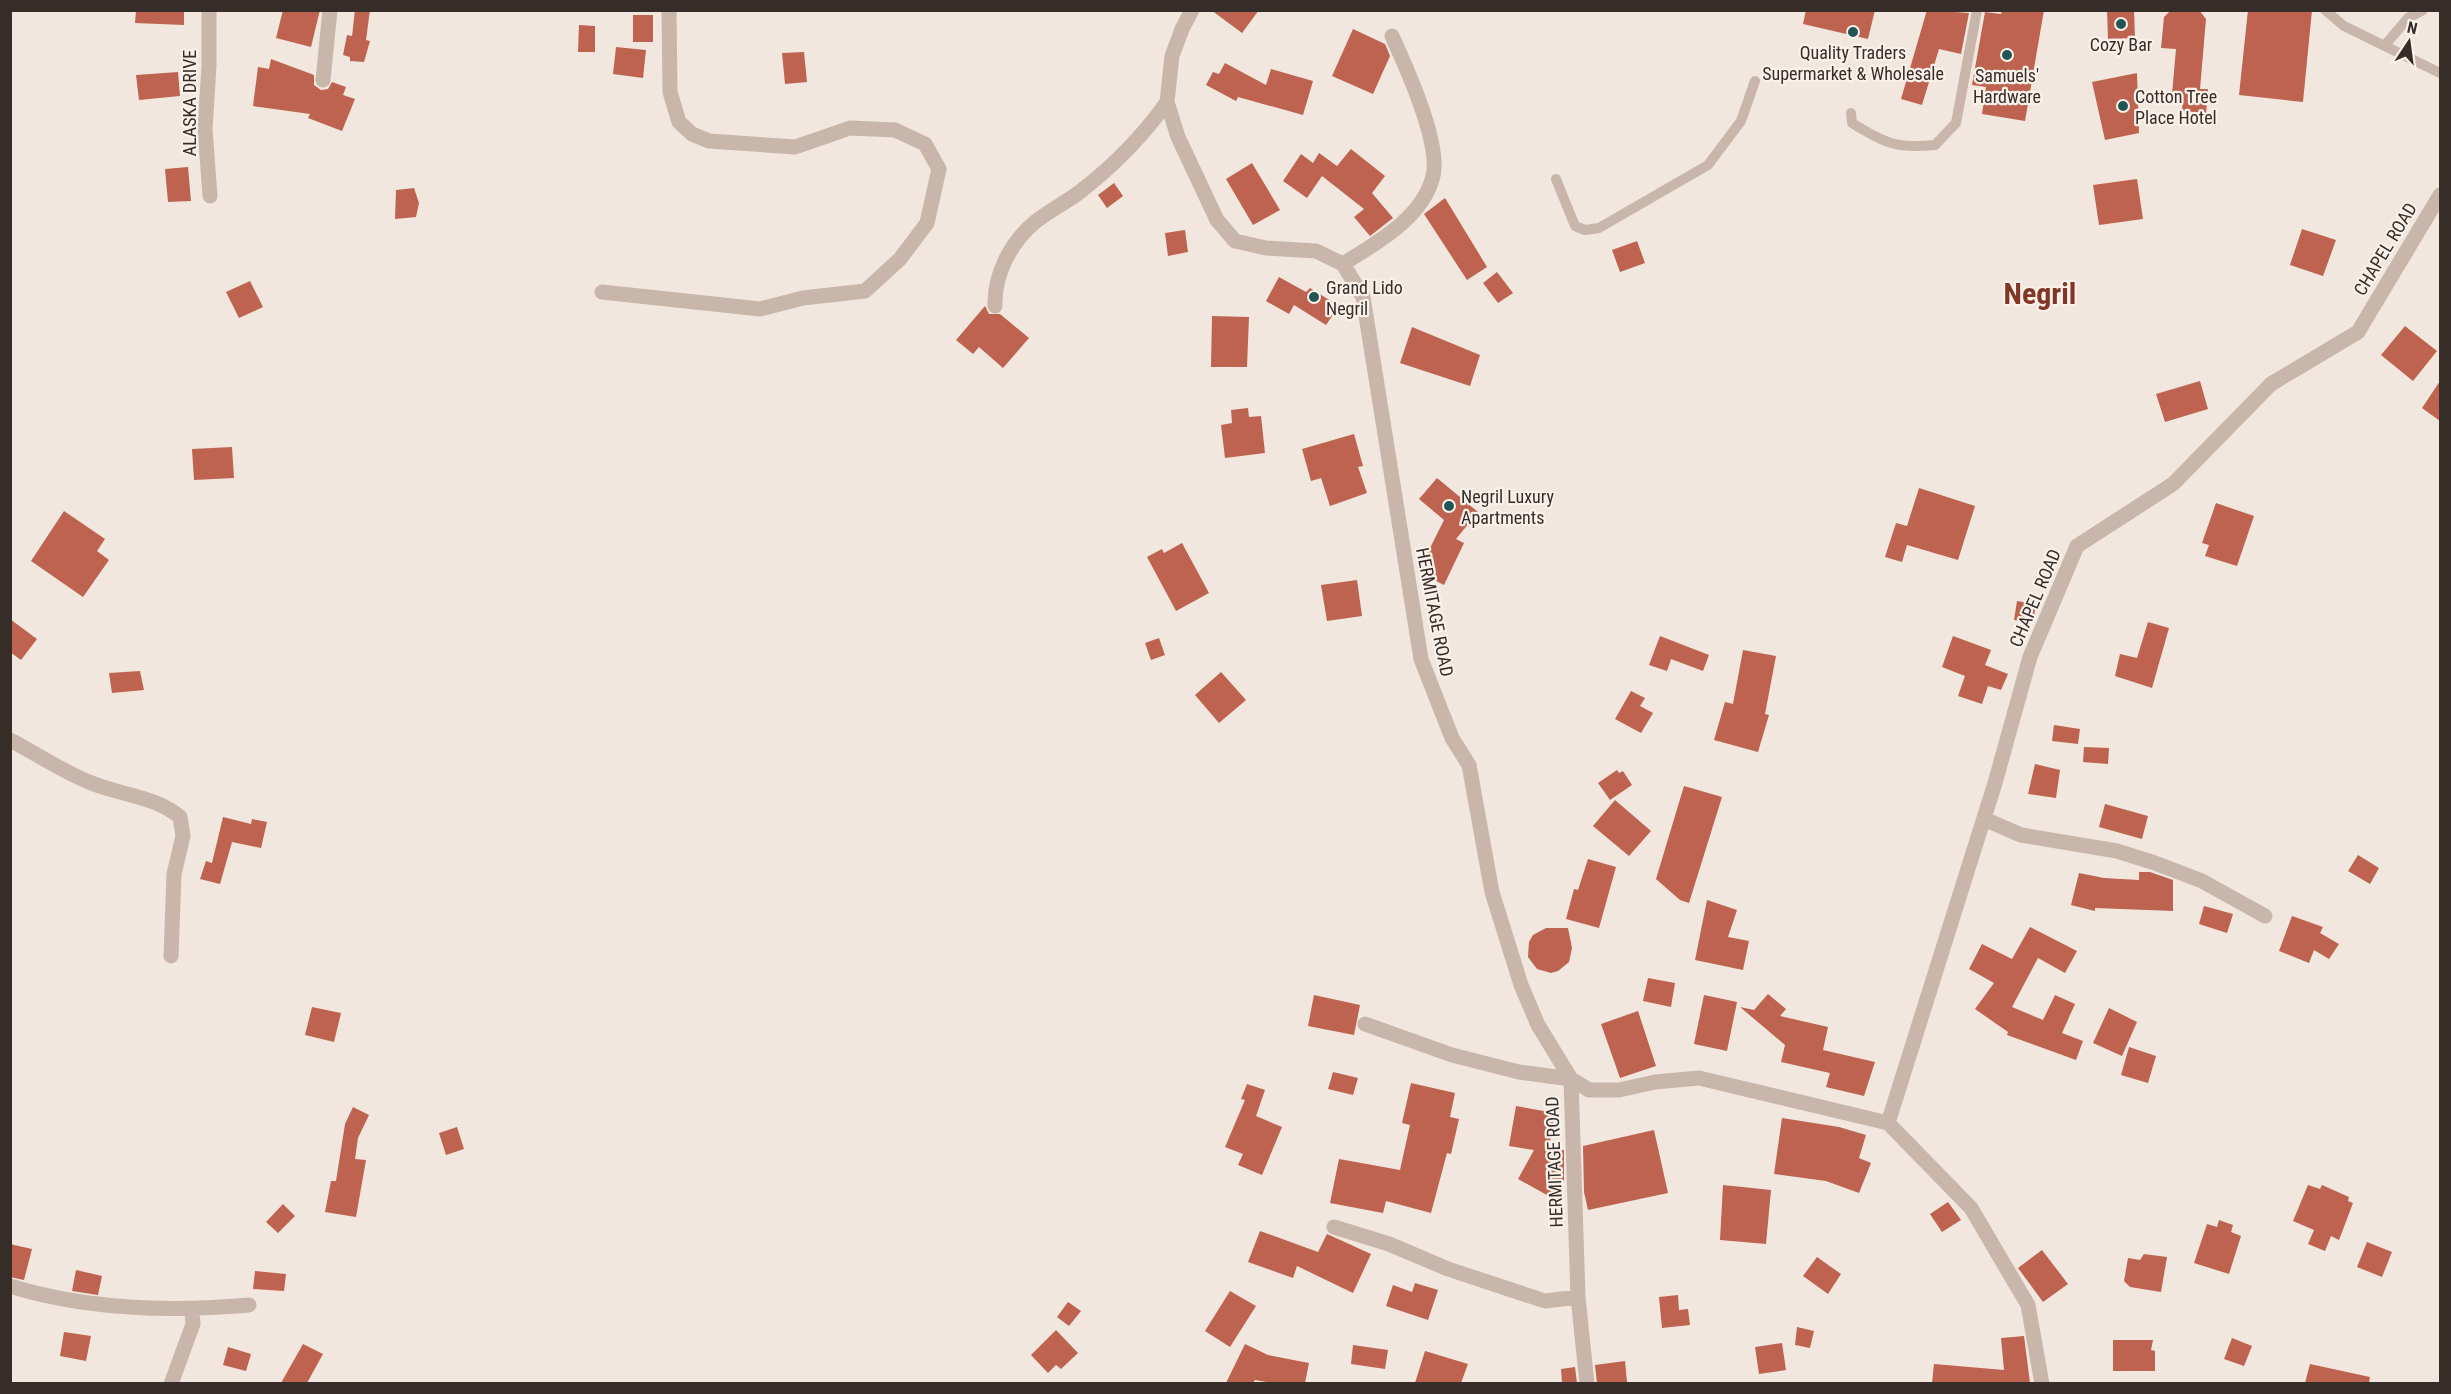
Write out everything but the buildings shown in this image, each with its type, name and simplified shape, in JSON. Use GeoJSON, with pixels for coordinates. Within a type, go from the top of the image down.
{"type":"FeatureCollection","features":[{"type":"Feature","properties":{"kind":"street","name":"ALASKA DRIVE"},"geometry":{"type":"LineString","coordinates":[[209,10],[205,129],[210,196]]}},
{"type":"Feature","properties":{"kind":"street"},"geometry":{"type":"LineString","coordinates":[[323,80],[330,10]]}},
{"type":"Feature","properties":{"kind":"street"},"geometry":{"type":"LineString","coordinates":[[603,292],[760,309],[803,298],[865,291],[900,259],[927,223],[939,169],[925,144],[895,130],[850,128],[795,147],[709,141],[692,134],[679,122],[670,92],[669,10]]}},
{"type":"Feature","properties":{"kind":"street"},"geometry":{"type":"LineString","coordinates":[[1192,10],[1172,56],[1167,102],[1178,137],[1217,220],[1235,241],[1266,248],[1316,251],[1342,264],[1390,234],[1418,206],[1433,176],[1431,139],[1413,83],[1392,36]]}},
{"type":"Feature","properties":{"kind":"street"},"geometry":{"type":"LineString","coordinates":[[995,306],[995,290],[1003,262],[1034,223],[1081,191],[1122,154],[1167,102]]}},
{"type":"Feature","properties":{"kind":"street","name":"CHAPEL ROAD"},"geometry":{"type":"LineString","coordinates":[[1888,1123],[1984,819],[2030,657],[2077,546],[2174,484],[2271,384],[2358,332],[2440,195]]}},
{"type":"Feature","properties":{"kind":"street","name":"HERMITAGE ROAD"},"geometry":{"type":"LineString","coordinates":[[1342,264],[1363,297],[1421,659],[1452,738],[1469,765],[1492,892],[1521,985],[1538,1025],[1571,1079],[1578,1297],[1587,1383]]}},
{"type":"Feature","properties":{"kind":"street"},"geometry":{"type":"LineString","coordinates":[[10,740],[89,782],[166,805],[180,817],[183,836],[174,874],[171,956]]}},
{"type":"Feature","properties":{"kind":"street"},"geometry":{"type":"LineString","coordinates":[[1984,819],[2021,835],[2116,851],[2155,863],[2202,880],[2265,916]]}},
{"type":"Feature","properties":{"kind":"street"},"geometry":{"type":"LineString","coordinates":[[1365,1024],[1452,1056],[1520,1072],[1571,1079],[1589,1090],[1619,1090],[1655,1082],[1699,1078],[1888,1123],[1971,1208],[1977,1217],[2028,1305],[2042,1383]]}},
{"type":"Feature","properties":{"kind":"street"},"geometry":{"type":"LineString","coordinates":[[1334,1227],[1389,1244],[1448,1269],[1545,1301],[1578,1297]]}},
{"type":"Feature","properties":{"kind":"street"},"geometry":{"type":"LineString","coordinates":[[10,1286],[52,1299],[192,1310],[249,1305]]}},
{"type":"Feature","properties":{"kind":"street"},"geometry":{"type":"LineString","coordinates":[[171,1383],[194,1324],[192,1310]]}},
{"type":"Feature","properties":{"kind":"lane"},"geometry":{"type":"LineString","coordinates":[[1851,113],[1852,123],[1878,139],[1908,148],[1935,145],[1956,123],[1977,10]]}},
{"type":"Feature","properties":{"kind":"lane"},"geometry":{"type":"LineString","coordinates":[[2325,10],[2344,26],[2386,44],[2440,73]]}},
{"type":"Feature","properties":{"kind":"lane"},"geometry":{"type":"LineString","coordinates":[[2386,44],[2408,18],[2423,10]]}},
{"type":"Feature","properties":{"kind":"lane"},"geometry":{"type":"LineString","coordinates":[[1556,178],[1575,226],[1585,230],[1599,228],[1708,165],[1741,121],[1755,81]]}},
{"type":"Feature","properties":{"kind":"place","name":"Cozy Bar"},"geometry":{"type":"Point","coordinates":[2121,24]}},
{"type":"Feature","properties":{"kind":"place","name":"Quality Traders Supermarket & Wholesale"},"geometry":{"type":"Point","coordinates":[1853,32]}},
{"type":"Feature","properties":{"kind":"place","name":"Samuels' Hardware"},"geometry":{"type":"Point","coordinates":[2007,55]}},
{"type":"Feature","properties":{"kind":"place","name":"Cotton Tree Place Hotel"},"geometry":{"type":"Point","coordinates":[2123,106]}},
{"type":"Feature","properties":{"kind":"place","name":"Grand Lido Negril"},"geometry":{"type":"Point","coordinates":[1314,297]}},
{"type":"Feature","properties":{"kind":"place","name":"Negril Luxury Apartments"},"geometry":{"type":"Point","coordinates":[1449,506]}},
{"type":"Feature","properties":{"kind":"district","name":"Negril"},"geometry":{"type":"Point","coordinates":[2040,293]}}]}
